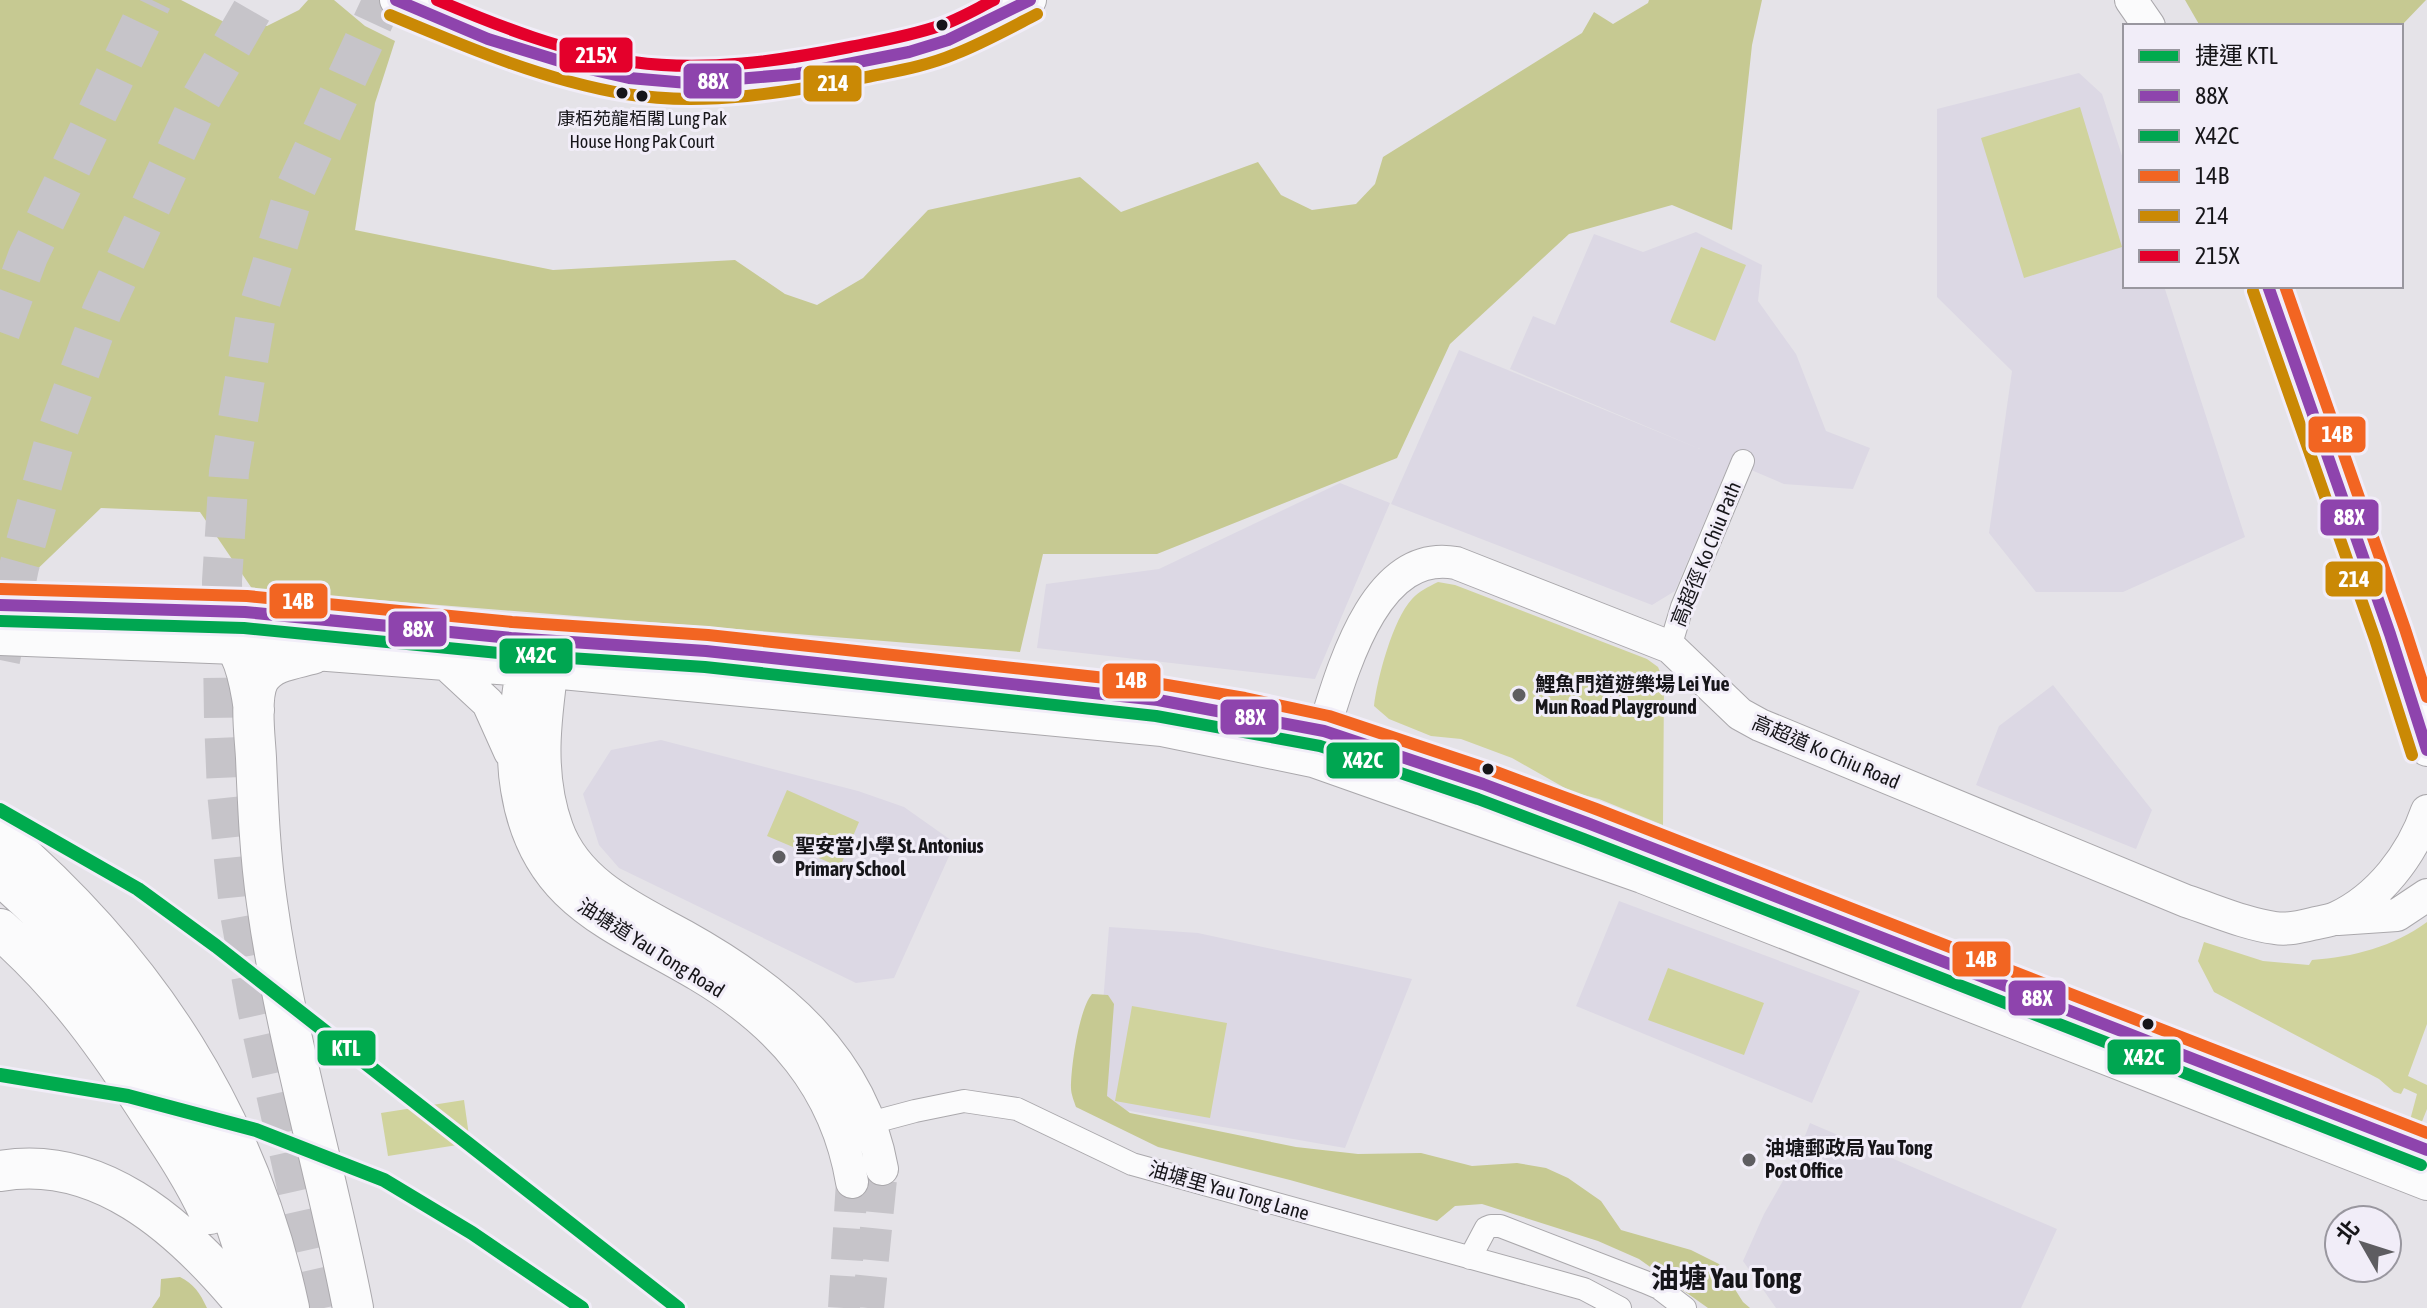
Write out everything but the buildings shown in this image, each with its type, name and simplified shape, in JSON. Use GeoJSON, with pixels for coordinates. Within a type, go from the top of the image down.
{"type":"FeatureCollection","features":[{"type":"Feature","properties":{"kind":"highway"},"geometry":{"type":"LineString","coordinates":[[188,610],[219,625],[229,636],[248,676],[254,715]]}},
{"type":"Feature","properties":{"kind":"highway"},"geometry":{"type":"LineString","coordinates":[[312,654],[269,667],[258,681],[254,715],[259,827],[269,915],[286,1005],[353,1308]]}},
{"type":"Feature","properties":{"kind":"highway"},"geometry":{"type":"LineString","coordinates":[[0,836],[70,900],[103,936],[134,974],[190,1054],[214,1097],[254,1187],[270,1233],[289,1308]]}},
{"type":"Feature","properties":{"kind":"highway"},"geometry":{"type":"LineString","coordinates":[[0,875],[49,920],[81,955],[139,1030],[164,1070],[208,1154],[242,1242],[246,1303]]}},
{"type":"Feature","properties":{"kind":"highway"},"geometry":{"type":"LineString","coordinates":[[0,929],[53,979],[83,1014],[137,1092],[204,1200],[246,1303]]}},
{"type":"Feature","properties":{"kind":"highway"},"geometry":{"type":"LineString","coordinates":[[0,1171],[35,1167],[67,1172],[123,1194],[156,1214],[188,1241],[246,1303]]}},
{"type":"Feature","properties":{"kind":"main road"},"geometry":{"type":"LineString","coordinates":[[396,0],[488,39],[576,66],[629,78],[688,83],[797,74],[909,52],[948,40],[1030,0]]}},
{"type":"Feature","properties":{"kind":"main road"},"geometry":{"type":"LineString","coordinates":[[2131,0],[2148,24]]}},
{"type":"Feature","properties":{"kind":"main road"},"geometry":{"type":"LineString","coordinates":[[2269,288],[2419,708],[2427,750]]}},
{"type":"Feature","properties":{"kind":"main road","name":"高超道 Ko Chiu Road"},"geometry":{"type":"LineString","coordinates":[[1313,761],[1339,684],[1374,603],[1402,573],[1443,560],[1670,647],[1740,714],[1760,725],[2186,901],[2277,929],[2335,919],[2371,896],[2394,872],[2421,829],[2427,811]]}},
{"type":"Feature","properties":{"kind":"main road"},"geometry":{"type":"LineString","coordinates":[[0,605],[245,612],[539,656],[1162,730],[1313,761],[1642,877],[2427,1184]]}},
{"type":"Feature","properties":{"kind":"main road"},"geometry":{"type":"LineString","coordinates":[[0,639],[236,648],[446,664],[539,656],[706,651],[1158,700],[1324,731],[1483,784],[1590,824],[1704,871],[2427,1150]]}},
{"type":"Feature","properties":{"kind":"main road","name":"油塘道 Yau Tong Road"},"geometry":{"type":"LineString","coordinates":[[539,656],[516,714],[514,762],[517,790],[540,859],[569,896],[589,913],[700,976],[767,1025],[792,1051],[823,1094],[855,1127],[882,1169]]}},
{"type":"Feature","properties":{"kind":"main road","name":"油塘道 Yau Tong Road"},"geometry":{"type":"LineString","coordinates":[[539,656],[547,793],[558,831],[576,861],[602,889],[730,963],[789,1008],[812,1030],[840,1065],[860,1099],[852,1182]]}},
{"type":"Feature","properties":{"kind":"main road"},"geometry":{"type":"LineString","coordinates":[[446,664],[488,703],[514,762]]}},
{"type":"Feature","properties":{"kind":"main road"},"geometry":{"type":"LineString","coordinates":[[2335,919],[2397,915],[2427,895]]}},
{"type":"Feature","properties":{"kind":"street","name":"高超徑 Ko Chiu Path"},"geometry":{"type":"LineString","coordinates":[[1670,647],[1682,607],[1743,461]]}},
{"type":"Feature","properties":{"kind":"street","name":"油塘里 Yau Tong Lane"},"geometry":{"type":"LineString","coordinates":[[855,1127],[964,1101],[1017,1109],[1132,1164],[1584,1289],[1620,1308]]}},
{"type":"Feature","properties":{"kind":"street"},"geometry":{"type":"LineString","coordinates":[[1470,1258],[1486,1228],[1506,1228],[1659,1288],[1685,1308]]}},
{"type":"Feature","properties":{"kind":"shaded area"},"geometry":{"type":"Polygon","coordinates":[[[2079,73],[2102,94],[2123,159],[2123,288],[2165,288],[2245,537],[2123,592],[2036,592],[1989,533],[2012,371],[1937,297],[1937,109],[2079,73]]]}},
{"type":"Feature","properties":{"kind":"shaded area"},"geometry":{"type":"Polygon","coordinates":[[[1696,232],[1762,265],[1758,301],[1796,354],[1826,431],[1870,448],[1853,489],[1784,484],[1730,461],[1675,591],[1652,605],[1391,504],[1459,350],[1700,449],[1510,369],[1533,316],[1555,325],[1594,234],[1643,252],[1696,232]]]}},
{"type":"Feature","properties":{"kind":"shaded area"},"geometry":{"type":"Polygon","coordinates":[[[1340,483],[1390,503],[1315,679],[1037,648],[1046,584],[1159,569],[1340,483]]]}},
{"type":"Feature","properties":{"kind":"shaded area"},"geometry":{"type":"Polygon","coordinates":[[[2053,685],[2152,810],[2136,849],[1976,785],[1999,726],[2053,685]]]}},
{"type":"Feature","properties":{"kind":"shaded area","name":"聖安當小學 St. Antonius Primary School"},"geometry":{"type":"Polygon","coordinates":[[[661,740],[858,791],[904,807],[955,843],[894,978],[856,983],[619,868],[599,845],[583,794],[611,750],[661,740]]]}},
{"type":"Feature","properties":{"kind":"shaded area"},"geometry":{"type":"Polygon","coordinates":[[[1619,901],[1860,991],[1812,1103],[1576,1006],[1619,901]]]}},
{"type":"Feature","properties":{"kind":"shaded area"},"geometry":{"type":"Polygon","coordinates":[[[1109,927],[1198,933],[1412,979],[1345,1148],[1095,1105],[1109,927]]]}},
{"type":"Feature","properties":{"kind":"shaded area"},"geometry":{"type":"Polygon","coordinates":[[[1810,1123],[2057,1229],[2021,1308],[1776,1308],[1743,1261],[1764,1214],[1797,1156],[1810,1123]]]}},
{"type":"Feature","properties":{"kind":"green space"},"geometry":{"type":"Polygon","coordinates":[[[0,0],[181,0],[232,26],[267,26],[299,10],[308,0],[334,0],[365,26],[395,41],[375,103],[355,230],[553,270],[735,260],[785,294],[817,305],[863,278],[928,210],[1080,177],[1121,212],[1258,162],[1281,195],[1312,210],[1356,204],[1375,184],[1383,157],[1582,33],[1594,12],[1613,24],[1649,0],[1762,0],[1752,45],[1732,230],[1672,205],[1569,234],[1450,344],[1397,458],[1157,554],[1043,554],[1020,652],[253,590],[200,512],[101,508],[26,580],[0,580],[0,0]]]}},
{"type":"Feature","properties":{"kind":"green space"},"geometry":{"type":"Polygon","coordinates":[[[2185,0],[2426,0],[2403,24],[2199,24],[2185,0]]]}},
{"type":"Feature","properties":{"kind":"green space"},"geometry":{"type":"Polygon","coordinates":[[[2080,107],[2122,247],[2024,278],[1981,138],[2080,107]]]}},
{"type":"Feature","properties":{"kind":"green space"},"geometry":{"type":"Polygon","coordinates":[[[1701,247],[1746,265],[1715,341],[1670,322],[1701,247]]]}},
{"type":"Feature","properties":{"kind":"green space","name":"鯉魚門道遊樂場 Lei Yue Mun Road Playground"},"geometry":{"type":"Polygon","coordinates":[[[1438,582],[1455,585],[1647,659],[1658,667],[1664,681],[1663,825],[1599,799],[1572,792],[1512,758],[1461,739],[1431,736],[1389,719],[1374,706],[1382,666],[1398,620],[1415,596],[1438,582]]]}},
{"type":"Feature","properties":{"kind":"green space"},"geometry":{"type":"Polygon","coordinates":[[[787,790],[859,822],[840,867],[767,836],[787,790]]]}},
{"type":"Feature","properties":{"kind":"green space"},"geometry":{"type":"Polygon","coordinates":[[[2427,922],[2427,1024],[2408,1076],[2427,1085],[2427,1109],[2419,1129],[2409,1124],[2417,1094],[2404,1088],[2401,1094],[2394,1092],[2379,1079],[2214,992],[2198,961],[2204,942],[2263,961],[2309,965],[2312,960],[2357,953],[2386,944],[2427,922]]]}},
{"type":"Feature","properties":{"kind":"green space"},"geometry":{"type":"Polygon","coordinates":[[[1668,968],[1764,1003],[1744,1055],[1648,1020],[1668,968]]]}},
{"type":"Feature","properties":{"kind":"green space"},"geometry":{"type":"Polygon","coordinates":[[[1092,994],[1108,995],[1114,1004],[1107,1096],[1130,1113],[1296,1147],[1358,1154],[1421,1153],[1472,1166],[1517,1163],[1546,1168],[1568,1178],[1601,1201],[1621,1230],[1691,1250],[1719,1264],[1750,1308],[1708,1308],[1639,1259],[1598,1241],[1482,1204],[1455,1206],[1437,1221],[1158,1147],[1076,1107],[1071,1088],[1074,1053],[1083,1012],[1092,994]]]}},
{"type":"Feature","properties":{"kind":"green space"},"geometry":{"type":"Polygon","coordinates":[[[1132,1006],[1227,1023],[1210,1118],[1115,1101],[1132,1006]]]}},
{"type":"Feature","properties":{"kind":"green space"},"geometry":{"type":"Polygon","coordinates":[[[464,1100],[470,1143],[388,1156],[381,1113],[464,1100]]]}},
{"type":"Feature","properties":{"kind":"green space"},"geometry":{"type":"Polygon","coordinates":[[[180,1277],[196,1290],[207,1308],[152,1308],[160,1296],[161,1279],[180,1277]]]}},
{"type":"Feature","properties":{"kind":"tunnel"},"geometry":{"type":"LineString","coordinates":[[0,332],[28,256],[152,0]]}},
{"type":"Feature","properties":{"kind":"tunnel"},"geometry":{"type":"LineString","coordinates":[[0,660],[19,567],[56,436],[102,311],[200,100],[258,0]]}},
{"type":"Feature","properties":{"kind":"tunnel"},"geometry":{"type":"LineString","coordinates":[[324,1308],[257,1008],[239,908],[227,792],[222,581],[229,472],[255,320],[294,192],[383,0]]}},
{"type":"Feature","properties":{"kind":"tunnel"},"geometry":{"type":"LineString","coordinates":[[868,1308],[882,1169]]}},
{"type":"Feature","properties":{"kind":"tunnel"},"geometry":{"type":"LineString","coordinates":[[844,1308],[852,1182]]}},
{"type":"Feature","properties":{"kind":"metro line","name":"KTL"},"geometry":{"type":"LineString","coordinates":[[0,810],[138,889],[216,946],[678,1308]]}},
{"type":"Feature","properties":{"kind":"metro line","name":"KTL"},"geometry":{"type":"LineString","coordinates":[[0,1075],[128,1096],[256,1130],[384,1180],[472,1233],[582,1308]]}},
{"type":"Feature","properties":{"kind":"transit line","name":"88X"},"geometry":{"type":"LineString","coordinates":[[396,0],[488,39],[576,66],[629,78],[688,83],[797,74],[909,52],[948,40],[1030,0]]}},
{"type":"Feature","properties":{"kind":"transit line","name":"215X"},"geometry":{"type":"LineString","coordinates":[[437,0],[508,29],[583,52],[633,62],[687,66],[770,61],[895,38],[946,24],[994,0]]}},
{"type":"Feature","properties":{"kind":"transit line","name":"214"},"geometry":{"type":"LineString","coordinates":[[390,15],[476,50],[565,80],[626,94],[686,99],[777,92],[911,68],[965,50],[1037,14]]}},
{"type":"Feature","properties":{"kind":"transit line","name":"88X"},"geometry":{"type":"LineString","coordinates":[[2269,288],[2390,634],[2427,750]]}},
{"type":"Feature","properties":{"kind":"transit line","name":"14B"},"geometry":{"type":"LineString","coordinates":[[2286,288],[2427,697]]}},
{"type":"Feature","properties":{"kind":"transit line","name":"214"},"geometry":{"type":"LineString","coordinates":[[2253,291],[2375,639],[2412,755]]}},
{"type":"Feature","properties":{"kind":"transit line","name":"14B"},"geometry":{"type":"LineString","coordinates":[[0,589],[247,596],[512,622],[708,635],[1161,684],[1329,716],[1596,809],[2427,1133]]}},
{"type":"Feature","properties":{"kind":"transit line","name":"88X"},"geometry":{"type":"LineString","coordinates":[[0,605],[245,612],[511,638],[706,651],[1158,700],[1324,731],[1483,784],[1590,824],[2427,1150]]}},
{"type":"Feature","properties":{"kind":"transit line","name":"X42C"},"geometry":{"type":"LineString","coordinates":[[0,621],[244,628],[509,654],[705,667],[1156,716],[1320,746],[1478,799],[1584,839],[2421,1165]]}},
{"type":"Feature","properties":{"kind":"place","name":"康栢苑龍栢閣 Lung Pak House Hong Pak Court"},"geometry":{"type":"Point","coordinates":[642,96]}},
{"type":"Feature","properties":{"kind":"place","name":"鯉魚門道遊樂場 Lei Yue Mun Road Playground"},"geometry":{"type":"Point","coordinates":[1519,695]}},
{"type":"Feature","properties":{"kind":"place","name":"聖安當小學 St. Antonius Primary School"},"geometry":{"type":"Point","coordinates":[779,857]}},
{"type":"Feature","properties":{"kind":"place","name":"油塘郵政局 Yau Tong Post Office"},"geometry":{"type":"Point","coordinates":[1749,1160]}},
{"type":"Feature","properties":{"kind":"district","name":"油塘 Yau Tong"},"geometry":{"type":"Point","coordinates":[1726,1278]}}]}
